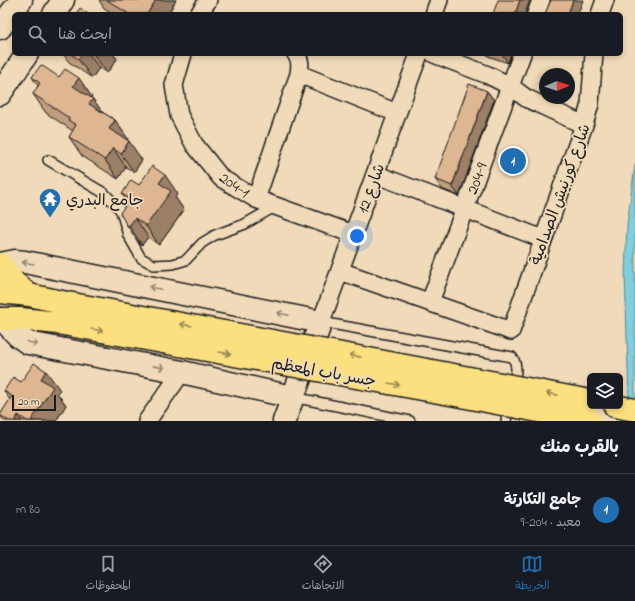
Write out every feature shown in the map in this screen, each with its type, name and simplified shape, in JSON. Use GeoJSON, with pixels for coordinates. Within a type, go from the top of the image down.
{"type":"FeatureCollection","features":[{"type":"Feature","properties":{"kind":"main road"},"geometry":{"type":"LineString","coordinates":[[0,264],[14,282],[29,295]]}},
{"type":"Feature","properties":{"kind":"main road"},"geometry":{"type":"LineString","coordinates":[[0,285],[29,295]]}},
{"type":"Feature","properties":{"kind":"main road"},"geometry":{"type":"LineString","coordinates":[[0,292],[29,295]]}},
{"type":"Feature","properties":{"kind":"main road","name":"جسر باب المعظم"},"geometry":{"type":"LineString","coordinates":[[29,295],[587,400]]}},
{"type":"Feature","properties":{"kind":"main road","name":"جسر باب المعظم"},"geometry":{"type":"LineString","coordinates":[[1,319],[21,319],[58,323],[462,396],[590,421]]}},
{"type":"Feature","properties":{"kind":"main road"},"geometry":{"type":"LineString","coordinates":[[623,408],[635,410]]}},
{"type":"Feature","properties":{"kind":"street"},"geometry":{"type":"LineString","coordinates":[[0,28],[21,0]]}},
{"type":"Feature","properties":{"kind":"street"},"geometry":{"type":"LineString","coordinates":[[55,12],[63,0]]}},
{"type":"Feature","properties":{"kind":"street"},"geometry":{"type":"LineString","coordinates":[[200,12],[208,0]]}},
{"type":"Feature","properties":{"kind":"street"},"geometry":{"type":"LineString","coordinates":[[435,12],[439,0]]}},
{"type":"Feature","properties":{"kind":"street"},"geometry":{"type":"LineString","coordinates":[[537,12],[541,0]]}},
{"type":"Feature","properties":{"kind":"street"},"geometry":{"type":"LineString","coordinates":[[601,12],[605,0]]}},
{"type":"Feature","properties":{"kind":"street"},"geometry":{"type":"LineString","coordinates":[[0,94],[26,56]]}},
{"type":"Feature","properties":{"kind":"street","name":"204-1"},"geometry":{"type":"LineString","coordinates":[[182,56],[174,85],[179,114],[194,144],[221,178],[256,198],[353,234]]}},
{"type":"Feature","properties":{"kind":"street"},"geometry":{"type":"LineString","coordinates":[[256,198],[299,74],[300,66],[297,56]]}},
{"type":"Feature","properties":{"kind":"street","name":"شارع 12"},"geometry":{"type":"LineString","coordinates":[[321,322],[418,56]]}},
{"type":"Feature","properties":{"kind":"street"},"geometry":{"type":"LineString","coordinates":[[439,56],[488,75],[510,86],[526,98],[584,125]]}},
{"type":"Feature","properties":{"kind":"street","name":"204-9"},"geometry":{"type":"LineString","coordinates":[[430,302],[521,56]]}},
{"type":"Feature","properties":{"kind":"street","name":"شارع كورنيش الصدامية"},"geometry":{"type":"LineString","coordinates":[[430,302],[511,331],[584,125],[590,104],[594,56]]}},
{"type":"Feature","properties":{"kind":"street"},"geometry":{"type":"LineString","coordinates":[[299,74],[398,113]]}},
{"type":"Feature","properties":{"kind":"street"},"geometry":{"type":"LineString","coordinates":[[375,174],[543,239]]}},
{"type":"Feature","properties":{"kind":"street"},"geometry":{"type":"LineString","coordinates":[[0,264],[15,261],[25,262],[321,322],[284,421]]}},
{"type":"Feature","properties":{"kind":"street"},"geometry":{"type":"LineString","coordinates":[[340,271],[430,302]]}},
{"type":"Feature","properties":{"kind":"street"},"geometry":{"type":"LineString","coordinates":[[1,319],[18,336],[28,342],[182,372],[292,397]]}},
{"type":"Feature","properties":{"kind":"street"},"geometry":{"type":"LineString","coordinates":[[147,421],[182,372]]}},
{"type":"Feature","properties":{"kind":"lane"},"geometry":{"type":"LineString","coordinates":[[48,160],[104,193],[121,211],[128,235],[141,258],[154,265],[173,264],[186,260],[202,243],[215,235],[245,224],[276,206]]}},
{"type":"Feature","properties":{"kind":"lane"},"geometry":{"type":"LineString","coordinates":[[321,322],[512,358],[515,362],[516,368],[506,421]]}},
{"type":"Feature","properties":{"kind":"lane"},"geometry":{"type":"LineString","coordinates":[[292,397],[410,421]]}},
{"type":"Feature","properties":{"kind":"water"},"geometry":{"type":"Polygon","coordinates":[[[635,165],[635,421],[628,421],[629,401],[625,274],[627,225],[635,165]]]}},
{"type":"Feature","properties":{"kind":"building"},"geometry":{"type":"Polygon","coordinates":[[[107,0],[156,0],[148,12],[126,12],[107,0]]]}},
{"type":"Feature","properties":{"kind":"building"},"geometry":{"type":"Polygon","coordinates":[[[498,0],[520,0],[516,12],[494,12],[498,0]]]}},
{"type":"Feature","properties":{"kind":"building"},"geometry":{"type":"Polygon","coordinates":[[[551,0],[573,0],[569,12],[546,12],[551,0]]]}},
{"type":"Feature","properties":{"kind":"building"},"geometry":{"type":"Polygon","coordinates":[[[80,8],[85,12],[77,12],[80,8]]]}},
{"type":"Feature","properties":{"kind":"building"},"geometry":{"type":"Polygon","coordinates":[[[41,65],[59,77],[65,69],[79,78],[73,86],[93,99],[89,104],[115,120],[109,129],[129,141],[121,154],[113,148],[105,160],[69,137],[76,125],[68,120],[69,118],[33,94],[40,83],[32,77],[41,65]]]}},
{"type":"Feature","properties":{"kind":"building"},"geometry":{"type":"Polygon","coordinates":[[[469,84],[487,91],[452,186],[435,179],[469,84]]]}},
{"type":"Feature","properties":{"kind":"building"},"geometry":{"type":"Polygon","coordinates":[[[152,166],[165,175],[159,183],[171,191],[146,226],[135,218],[129,226],[126,224],[120,213],[130,199],[122,194],[131,180],[139,185],[152,166]]]}},
{"type":"Feature","properties":{"kind":"building"},"geometry":{"type":"Polygon","coordinates":[[[34,363],[46,371],[41,379],[53,387],[31,421],[27,421],[18,415],[15,421],[9,421],[0,415],[12,396],[4,391],[13,377],[21,382],[34,363]]]}},
{"type":"Feature","properties":{"kind":"place","name":"جامع التكارتة"},"geometry":{"type":"Point","coordinates":[513,161]}},
{"type":"Feature","properties":{"kind":"place","name":"جامع البدري"},"geometry":{"type":"Point","coordinates":[50,218]}}]}
